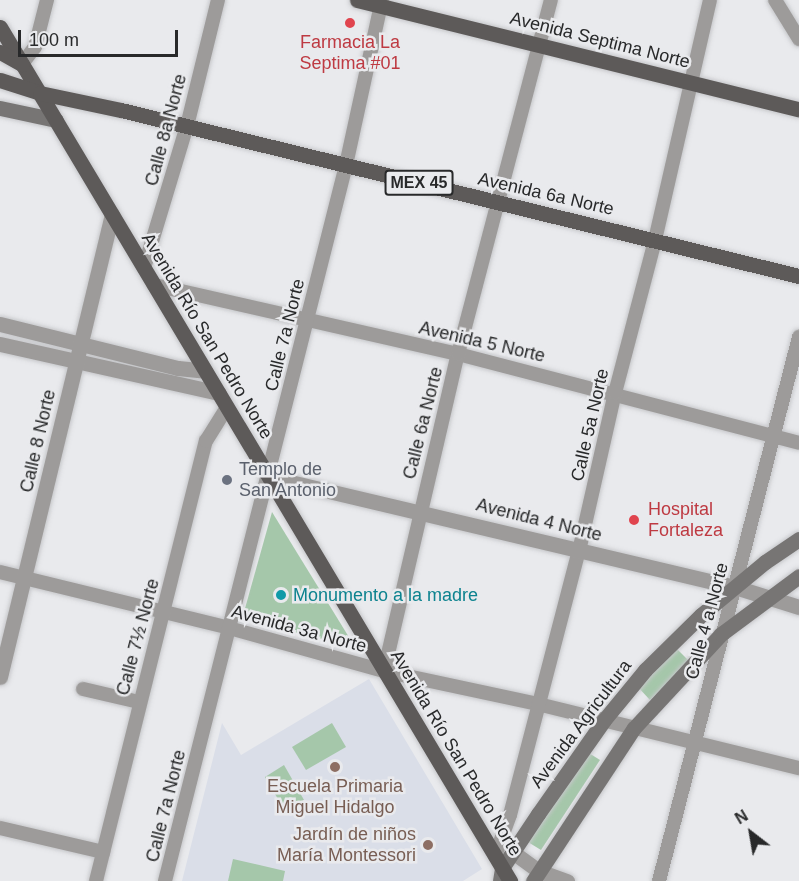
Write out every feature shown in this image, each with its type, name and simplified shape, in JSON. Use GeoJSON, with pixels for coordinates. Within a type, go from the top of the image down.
{"type":"FeatureCollection","features":[{"type":"Feature","properties":{"kind":"main road","name":"Avenida Septima Norte"},"geometry":{"type":"LineString","coordinates":[[357,0],[381,3],[539,45],[799,109]]}},
{"type":"Feature","properties":{"kind":"main road","name":"Avenida Río San Pedro Norte"},"geometry":{"type":"LineString","coordinates":[[0,27],[502,871]]}},
{"type":"Feature","properties":{"kind":"main road"},"geometry":{"type":"LineString","coordinates":[[0,52],[22,64]]}},
{"type":"Feature","properties":{"kind":"main road","name":"MEX 45"},"geometry":{"type":"LineString","coordinates":[[0,80],[40,93]]}},
{"type":"Feature","properties":{"kind":"main road","name":"Avenida 6a Norte"},"geometry":{"type":"LineString","coordinates":[[40,93],[187,126],[799,276]]}},
{"type":"Feature","properties":{"kind":"main road"},"geometry":{"type":"LineString","coordinates":[[0,108],[56,120]]}},
{"type":"Feature","properties":{"kind":"main road","name":"Avenida Agricultura"},"geometry":{"type":"LineString","coordinates":[[502,871],[604,720],[645,670],[701,615],[765,562],[799,539]]}},
{"type":"Feature","properties":{"kind":"main road"},"geometry":{"type":"LineString","coordinates":[[536,876],[634,728],[721,634],[799,576]]}},
{"type":"Feature","properties":{"kind":"street"},"geometry":{"type":"LineString","coordinates":[[22,64],[35,47],[47,0]]}},
{"type":"Feature","properties":{"kind":"street","name":"Calle 8a Norte"},"geometry":{"type":"LineString","coordinates":[[144,268],[187,126],[218,0]]}},
{"type":"Feature","properties":{"kind":"street","name":"Calle 6a Norte"},"geometry":{"type":"LineString","coordinates":[[384,670],[458,354],[551,0]]}},
{"type":"Feature","properties":{"kind":"street","name":"Calle 5a Norte"},"geometry":{"type":"LineString","coordinates":[[502,871],[510,816],[579,550],[615,393],[656,240],[710,0]]}},
{"type":"Feature","properties":{"kind":"street"},"geometry":{"type":"LineString","coordinates":[[775,0],[799,39]]}},
{"type":"Feature","properties":{"kind":"street","name":"Calle 7a Norte"},"geometry":{"type":"LineString","coordinates":[[165,881],[269,477],[346,165],[381,3]]}},
{"type":"Feature","properties":{"kind":"street","name":"Calle 8 Norte"},"geometry":{"type":"LineString","coordinates":[[0,677],[26,578],[112,214]]}},
{"type":"Feature","properties":{"kind":"street","name":"Avenida 5 Norte"},"geometry":{"type":"LineString","coordinates":[[154,285],[458,354],[615,393],[799,443]]}},
{"type":"Feature","properties":{"kind":"street"},"geometry":{"type":"LineString","coordinates":[[0,324],[178,368],[205,371]]}},
{"type":"Feature","properties":{"kind":"street","name":"Calle 4 a Norte"},"geometry":{"type":"LineString","coordinates":[[659,881],[799,337]]}},
{"type":"Feature","properties":{"kind":"street"},"geometry":{"type":"LineString","coordinates":[[0,344],[76,363],[219,393]]}},
{"type":"Feature","properties":{"kind":"street","name":"Calle 7½ Norte"},"geometry":{"type":"LineString","coordinates":[[96,881],[206,441],[227,407]]}},
{"type":"Feature","properties":{"kind":"street","name":"Avenida 4 Norte"},"geometry":{"type":"LineString","coordinates":[[269,477],[735,587],[799,607]]}},
{"type":"Feature","properties":{"kind":"street","name":"Avenida 3a Norte"},"geometry":{"type":"LineString","coordinates":[[0,572],[229,628],[384,670],[538,704],[799,768]]}},
{"type":"Feature","properties":{"kind":"street"},"geometry":{"type":"LineString","coordinates":[[83,689],[139,702]]}},
{"type":"Feature","properties":{"kind":"street"},"geometry":{"type":"LineString","coordinates":[[0,828],[103,852]]}},
{"type":"Feature","properties":{"kind":"street"},"geometry":{"type":"LineString","coordinates":[[514,853],[536,876],[567,881]]}},
{"type":"Feature","properties":{"kind":"shaded area"},"geometry":{"type":"Polygon","coordinates":[[[369,679],[482,869],[463,881],[182,881],[222,723],[241,755],[369,679]]]}},
{"type":"Feature","properties":{"kind":"green space"},"geometry":{"type":"Polygon","coordinates":[[[272,512],[355,647],[242,619],[272,512]]]}},
{"type":"Feature","properties":{"kind":"green space"},"geometry":{"type":"Polygon","coordinates":[[[672,644],[689,661],[650,700],[637,686],[672,644]]]}},
{"type":"Feature","properties":{"kind":"green space"},"geometry":{"type":"Polygon","coordinates":[[[332,723],[346,747],[306,770],[292,747],[332,723]]]}},
{"type":"Feature","properties":{"kind":"green space"},"geometry":{"type":"Polygon","coordinates":[[[584,750],[600,760],[541,850],[528,842],[584,750]]]}},
{"type":"Feature","properties":{"kind":"green space"},"geometry":{"type":"Polygon","coordinates":[[[284,765],[304,800],[285,811],[265,777],[284,765]]]}},
{"type":"Feature","properties":{"kind":"green space"},"geometry":{"type":"Polygon","coordinates":[[[233,859],[285,871],[283,881],[228,881],[233,859]]]}},
{"type":"Feature","properties":{"kind":"place","name":"Farmacia La Septima #01"},"geometry":{"type":"Point","coordinates":[350,23]}},
{"type":"Feature","properties":{"kind":"place","name":"Templo de San Antonio"},"geometry":{"type":"Point","coordinates":[227,480]}},
{"type":"Feature","properties":{"kind":"place","name":"Hospital Fortaleza"},"geometry":{"type":"Point","coordinates":[634,520]}},
{"type":"Feature","properties":{"kind":"place","name":"Monumento a la madre"},"geometry":{"type":"Point","coordinates":[281,595]}},
{"type":"Feature","properties":{"kind":"place","name":"Escuela Primaria Miguel Hidalgo"},"geometry":{"type":"Point","coordinates":[335,767]}},
{"type":"Feature","properties":{"kind":"place","name":"Jardín de niños María Montessori"},"geometry":{"type":"Point","coordinates":[428,845]}}]}
